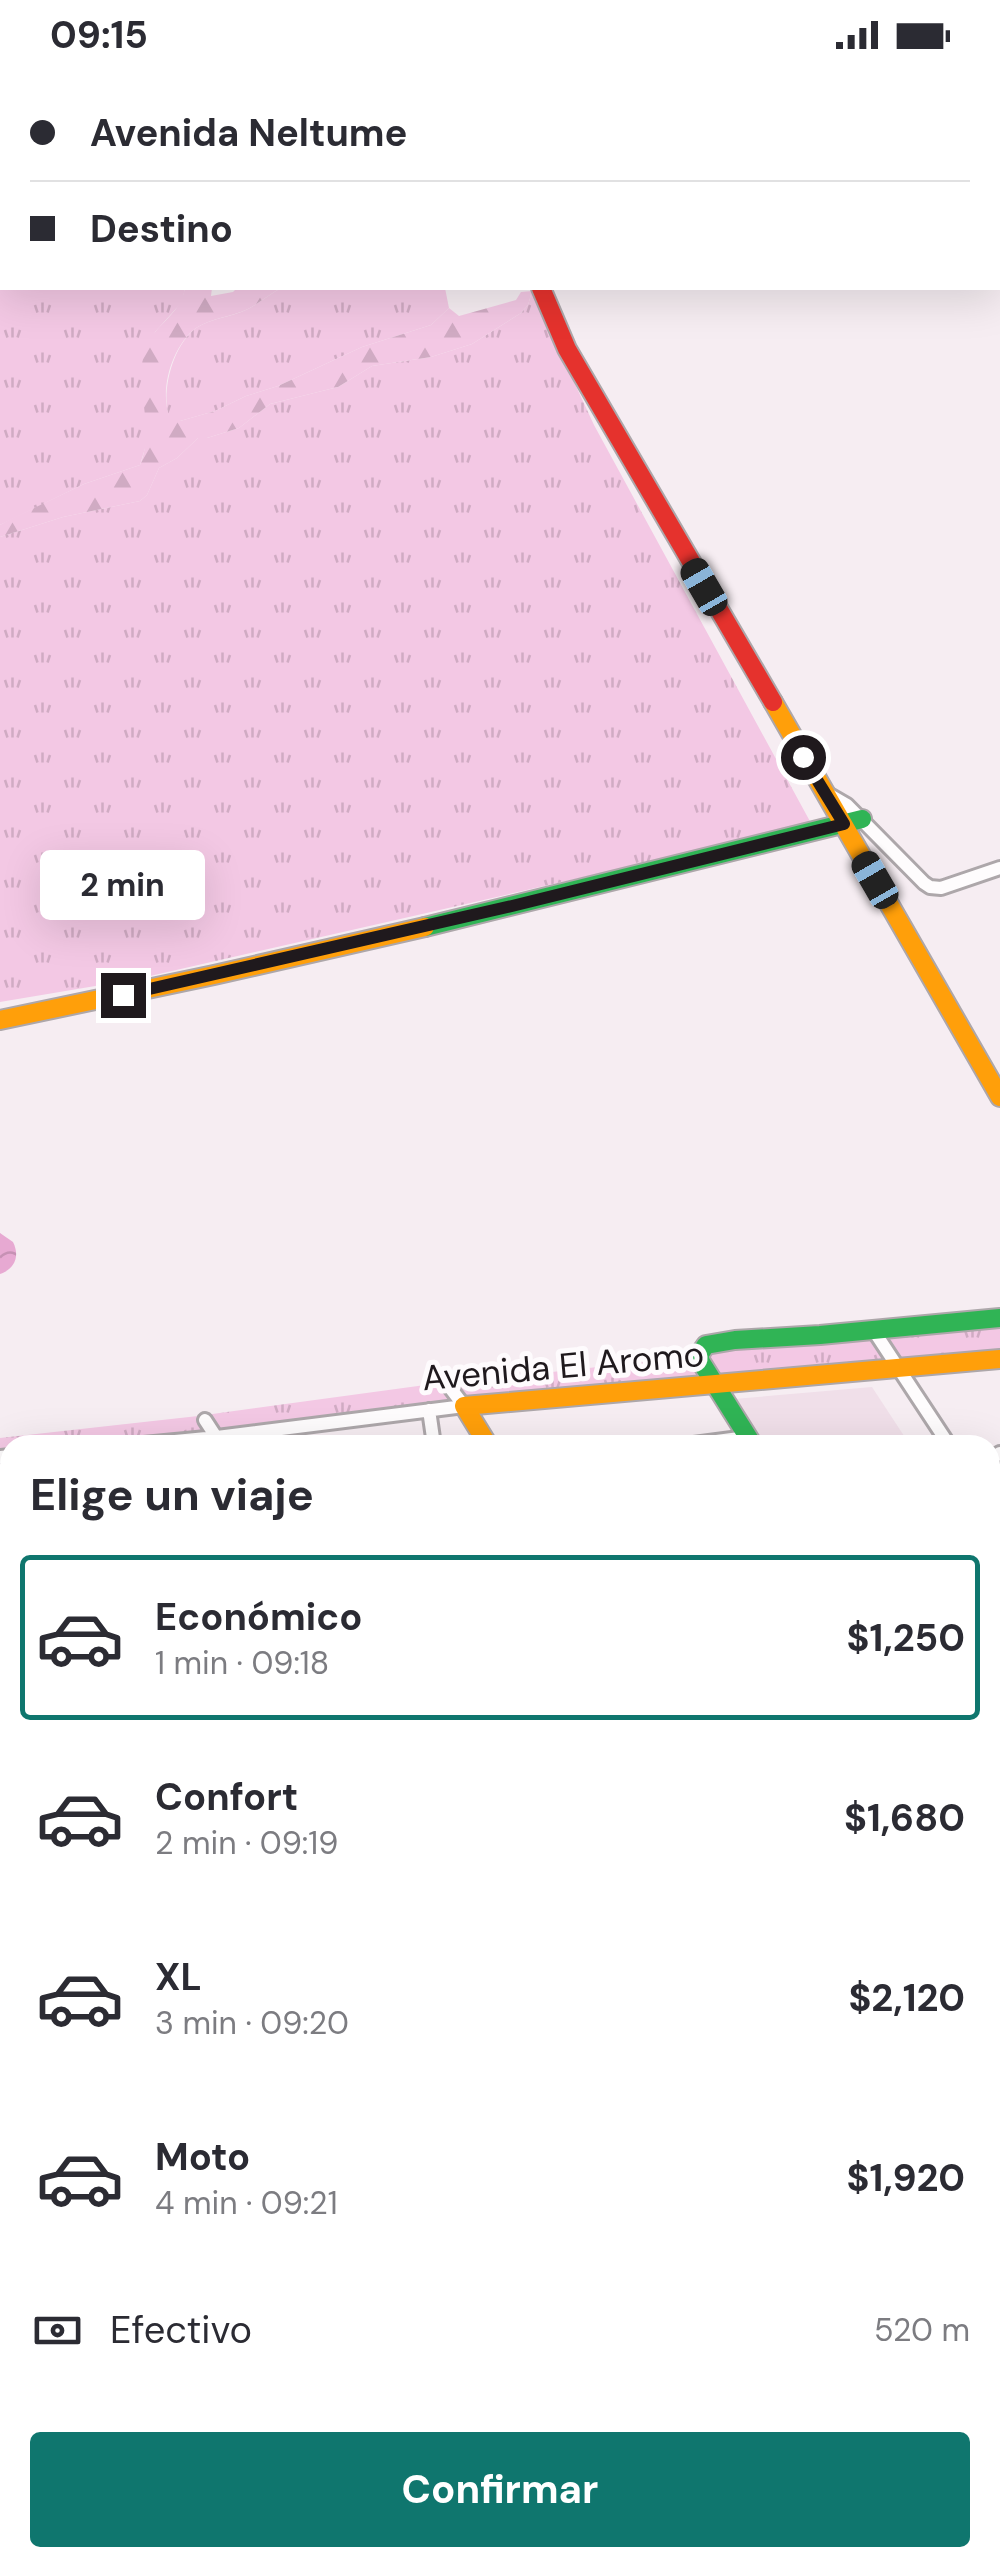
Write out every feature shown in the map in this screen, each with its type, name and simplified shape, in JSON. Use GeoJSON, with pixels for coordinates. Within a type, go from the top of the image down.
{"type":"FeatureCollection","features":[{"type":"Feature","properties":{"kind":"street"},"geometry":{"type":"LineString","coordinates":[[542,290],[567,349],[826,793],[853,822],[930,888],[941,888],[1000,868]]}},
{"type":"Feature","properties":{"kind":"street"},"geometry":{"type":"LineString","coordinates":[[0,1020],[512,906],[853,822]]}},
{"type":"Feature","properties":{"kind":"street"},"geometry":{"type":"LineString","coordinates":[[853,822],[1000,1096]]}},
{"type":"Feature","properties":{"kind":"street","name":"Avenida El Aromo"},"geometry":{"type":"LineString","coordinates":[[715,1384],[700,1362],[700,1352],[710,1344],[1000,1318]]}},
{"type":"Feature","properties":{"kind":"street"},"geometry":{"type":"LineString","coordinates":[[874,1330],[943,1435]]}},
{"type":"Feature","properties":{"kind":"street","name":"Avenida El Aromo"},"geometry":{"type":"LineString","coordinates":[[260,1435],[464,1406],[1000,1359]]}},
{"type":"Feature","properties":{"kind":"street"},"geometry":{"type":"LineString","coordinates":[[715,1384],[746,1435]]}},
{"type":"Feature","properties":{"kind":"street"},"geometry":{"type":"LineString","coordinates":[[448,1385],[482,1435]]}},
{"type":"Feature","properties":{"kind":"street"},"geometry":{"type":"LineString","coordinates":[[429,1410],[433,1435]]}},
{"type":"Feature","properties":{"kind":"street"},"geometry":{"type":"LineString","coordinates":[[205,1420],[215,1435]]}},
{"type":"Feature","properties":{"kind":"shaded area"},"geometry":{"type":"Polygon","coordinates":[[[872,1387],[903,1435],[758,1435],[734,1399],[872,1387]]]}},
{"type":"Feature","properties":{"kind":"green space"},"geometry":{"type":"Polygon","coordinates":[[[0,290],[185,290],[182,302],[155,332],[143,393],[146,445],[140,465],[84,484],[0,525],[0,290]]]}},
{"type":"Feature","properties":{"kind":"green space"},"geometry":{"type":"Polygon","coordinates":[[[184,290],[212,290],[211,296],[235,290],[278,290],[248,309],[202,325],[187,336],[169,371],[166,397],[171,421],[215,411],[362,347],[431,325],[449,308],[459,316],[516,300],[521,292],[532,291],[521,313],[472,344],[431,357],[372,366],[338,387],[270,404],[239,428],[198,438],[177,458],[159,468],[147,495],[140,501],[63,517],[0,537],[0,525],[9,520],[84,484],[140,465],[146,436],[141,381],[144,354],[153,335],[182,299],[184,290]]]}},
{"type":"Feature","properties":{"kind":"green space"},"geometry":{"type":"Polygon","coordinates":[[[278,290],[445,290],[449,308],[431,325],[362,347],[215,411],[170,421],[166,398],[170,371],[180,346],[196,328],[248,309],[278,290]]]}},
{"type":"Feature","properties":{"kind":"green space"},"geometry":{"type":"Polygon","coordinates":[[[532,291],[594,425],[812,825],[137,979],[0,1002],[0,537],[63,517],[140,501],[147,495],[159,468],[177,458],[198,438],[239,428],[270,404],[338,387],[372,366],[431,357],[472,344],[521,313],[532,291]]]}},
{"type":"Feature","properties":{"kind":"green space"},"geometry":{"type":"Polygon","coordinates":[[[1000,1326],[1000,1353],[900,1362],[883,1335],[1000,1326]]]}},
{"type":"Feature","properties":{"kind":"green space"},"geometry":{"type":"Polygon","coordinates":[[[874,1331],[897,1367],[715,1385],[702,1348],[874,1331]]]}},
{"type":"Feature","properties":{"kind":"green space"},"geometry":{"type":"Polygon","coordinates":[[[690,1357],[701,1380],[466,1401],[450,1383],[690,1357]]]}},
{"type":"Feature","properties":{"kind":"green space"},"geometry":{"type":"Polygon","coordinates":[[[440,1383],[454,1402],[216,1432],[205,1415],[440,1383]]]}},
{"type":"Feature","properties":{"kind":"green space"},"geometry":{"type":"Polygon","coordinates":[[[198,1416],[210,1433],[189,1435],[27,1435],[198,1416]]]}},
{"type":"Feature","properties":{"kind":"water"},"geometry":{"type":"Polygon","coordinates":[[[0,1233],[13,1242],[16,1257],[13,1265],[0,1274],[0,1233]]]}},
{"type":"Feature","properties":{"kind":"traffic: fast"},"geometry":{"type":"LineString","coordinates":[[425,927],[862,819]]}},
{"type":"Feature","properties":{"kind":"traffic: fast"},"geometry":{"type":"LineString","coordinates":[[747,1435],[701,1362],[699,1355],[706,1345],[1000,1318]]}},
{"type":"Feature","properties":{"kind":"traffic: slow"},"geometry":{"type":"LineString","coordinates":[[773,702],[1000,1097]]}},
{"type":"Feature","properties":{"kind":"traffic: slow"},"geometry":{"type":"LineString","coordinates":[[0,1020],[425,927]]}},
{"type":"Feature","properties":{"kind":"traffic: slow"},"geometry":{"type":"LineString","coordinates":[[482,1435],[464,1406],[1000,1359]]}},
{"type":"Feature","properties":{"kind":"traffic: jam"},"geometry":{"type":"LineString","coordinates":[[542,290],[567,349],[773,702]]}},
{"type":"Feature","properties":{"kind":"route"},"geometry":{"type":"LineString","coordinates":[[123,995],[512,906],[844,824],[803,757]]}}]}
